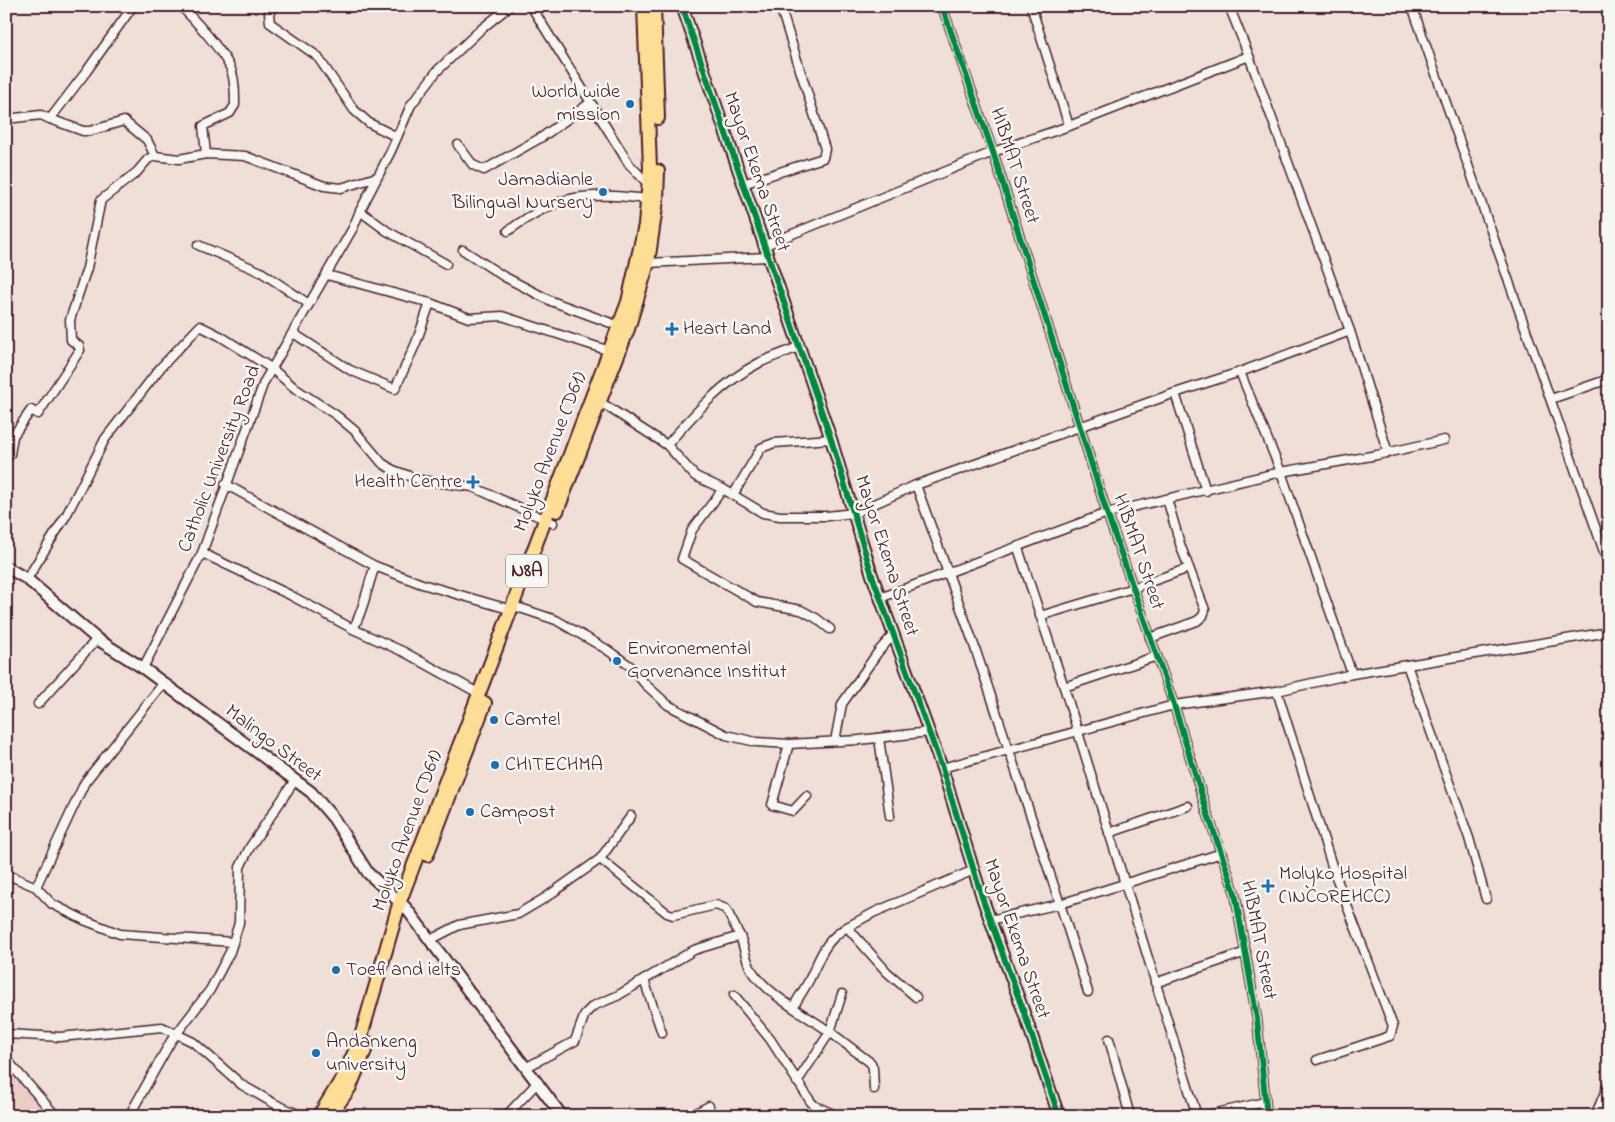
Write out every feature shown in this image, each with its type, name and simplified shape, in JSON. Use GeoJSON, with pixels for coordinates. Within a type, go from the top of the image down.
{"type":"FeatureCollection","features":[{"type":"Feature","properties":{"kind":"highway","name":"Molyko Avenue (D61)"},"geometry":{"type":"LineString","coordinates":[[330,1116],[350,1087],[367,1047],[403,904],[461,770],[516,609],[619,326],[638,263],[646,225],[649,185],[650,135],[644,6]]}},
{"type":"Feature","properties":{"kind":"highway","name":"Molyko Avenue (D61)"},"geometry":{"type":"LineString","coordinates":[[549,521],[600,402],[628,329],[648,263],[657,200],[658,166],[654,6]]}},
{"type":"Feature","properties":{"kind":"highway","name":"Molyko Avenue (D61)"},"geometry":{"type":"LineString","coordinates":[[319,1116],[344,1077],[360,1040],[403,904],[480,694],[516,609]]}},
{"type":"Feature","properties":{"kind":"street"},"geometry":{"type":"LineString","coordinates":[[50,118],[86,72],[133,6]]}},
{"type":"Feature","properties":{"kind":"street"},"geometry":{"type":"LineString","coordinates":[[181,6],[230,68],[233,78],[235,105],[230,113],[203,126],[206,154]]}},
{"type":"Feature","properties":{"kind":"street"},"geometry":{"type":"LineString","coordinates":[[274,6],[268,17],[270,23],[317,56],[354,110],[369,123],[397,138]]}},
{"type":"Feature","properties":{"kind":"street","name":"Catholic University Road"},"geometry":{"type":"LineString","coordinates":[[143,668],[202,553],[251,413],[271,368],[353,228],[411,105],[437,71],[480,30],[510,6]]}},
{"type":"Feature","properties":{"kind":"street"},"geometry":{"type":"LineString","coordinates":[[531,6],[628,164],[649,185]]}},
{"type":"Feature","properties":{"kind":"street","name":"Mayor Ekema Street"},"geometry":{"type":"LineString","coordinates":[[682,6],[763,246],[831,439],[880,598],[942,768],[990,920],[1059,1116]]}},
{"type":"Feature","properties":{"kind":"street"},"geometry":{"type":"LineString","coordinates":[[743,184],[823,158],[825,149],[780,6]]}},
{"type":"Feature","properties":{"kind":"street","name":"HIBMAT Street"},"geometry":{"type":"LineString","coordinates":[[942,6],[993,152],[1107,513],[1174,705],[1207,812],[1235,893],[1257,1019],[1267,1116]]}},
{"type":"Feature","properties":{"kind":"street"},"geometry":{"type":"LineString","coordinates":[[1031,6],[1069,126]]}},
{"type":"Feature","properties":{"kind":"street"},"geometry":{"type":"LineString","coordinates":[[1229,6],[1350,331],[1388,452]]}},
{"type":"Feature","properties":{"kind":"street"},"geometry":{"type":"LineString","coordinates":[[1412,6],[1609,566]]}},
{"type":"Feature","properties":{"kind":"street"},"geometry":{"type":"LineString","coordinates":[[763,246],[993,152],[1069,126],[1248,56]]}},
{"type":"Feature","properties":{"kind":"street"},"geometry":{"type":"LineString","coordinates":[[458,145],[473,165],[484,170],[542,137],[590,103]]}},
{"type":"Feature","properties":{"kind":"street"},"geometry":{"type":"LineString","coordinates":[[6,120],[41,115],[83,131],[90,131],[124,121],[147,140],[155,156]]}},
{"type":"Feature","properties":{"kind":"street"},"geometry":{"type":"LineString","coordinates":[[6,458],[18,429],[31,410],[38,414],[80,350],[79,346],[71,340],[69,328],[87,268],[101,200],[137,172],[148,159],[155,156],[179,159],[206,154],[245,156],[324,186],[340,188],[377,177]]}},
{"type":"Feature","properties":{"kind":"street"},"geometry":{"type":"LineString","coordinates":[[508,231],[552,203],[569,199],[600,195],[648,199]]}},
{"type":"Feature","properties":{"kind":"street"},"geometry":{"type":"LineString","coordinates":[[360,211],[387,231],[446,264]]}},
{"type":"Feature","properties":{"kind":"street"},"geometry":{"type":"LineString","coordinates":[[198,245],[261,272],[309,304]]}},
{"type":"Feature","properties":{"kind":"street"},"geometry":{"type":"LineString","coordinates":[[463,250],[503,276],[551,301],[619,326]]}},
{"type":"Feature","properties":{"kind":"street"},"geometry":{"type":"LineString","coordinates":[[648,263],[767,257]]}},
{"type":"Feature","properties":{"kind":"street"},"geometry":{"type":"LineString","coordinates":[[327,275],[430,303],[469,318],[502,316],[610,351]]}},
{"type":"Feature","properties":{"kind":"street"},"geometry":{"type":"LineString","coordinates":[[293,333],[350,370],[395,389],[416,344],[430,303]]}},
{"type":"Feature","properties":{"kind":"street"},"geometry":{"type":"LineString","coordinates":[[27,579],[67,514],[105,439],[162,367],[196,328],[204,326],[271,368],[296,389],[336,414],[355,431],[382,463],[392,470],[420,480],[473,487],[549,521]]}},
{"type":"Feature","properties":{"kind":"street"},"geometry":{"type":"LineString","coordinates":[[600,402],[667,445],[695,476],[723,489],[763,513],[780,516],[827,516],[854,513],[916,485],[1080,428],[1175,392],[1240,372],[1350,331]]}},
{"type":"Feature","properties":{"kind":"street"},"geometry":{"type":"LineString","coordinates":[[667,445],[700,407],[744,373],[758,364],[798,347]]}},
{"type":"Feature","properties":{"kind":"street"},"geometry":{"type":"LineString","coordinates":[[1240,372],[1281,472],[1352,674]]}},
{"type":"Feature","properties":{"kind":"street"},"geometry":{"type":"LineString","coordinates":[[1551,399],[1609,378]]}},
{"type":"Feature","properties":{"kind":"street"},"geometry":{"type":"LineString","coordinates":[[1175,392],[1206,491]]}},
{"type":"Feature","properties":{"kind":"street"},"geometry":{"type":"LineString","coordinates":[[733,495],[761,448],[774,443],[831,439]]}},
{"type":"Feature","properties":{"kind":"street"},"geometry":{"type":"LineString","coordinates":[[880,598],[1018,548],[1107,513],[1281,472],[1444,440]]}},
{"type":"Feature","properties":{"kind":"street"},"geometry":{"type":"LineString","coordinates":[[225,484],[375,566],[422,584],[556,620],[630,666],[645,684],[668,705],[702,724],[746,741],[789,744],[879,738],[929,732]]}},
{"type":"Feature","properties":{"kind":"street"},"geometry":{"type":"LineString","coordinates":[[916,485],[1010,749],[1088,992]]}},
{"type":"Feature","properties":{"kind":"street"},"geometry":{"type":"LineString","coordinates":[[723,489],[692,530],[682,559],[757,602],[801,610],[816,618],[830,629]]}},
{"type":"Feature","properties":{"kind":"street"},"geometry":{"type":"LineString","coordinates":[[1150,638],[1196,621],[1203,616],[1205,610],[1189,568],[1168,499]]}},
{"type":"Feature","properties":{"kind":"street"},"geometry":{"type":"LineString","coordinates":[[1018,548],[1064,687],[1197,1116]]}},
{"type":"Feature","properties":{"kind":"street"},"geometry":{"type":"LineString","coordinates":[[202,553],[290,595],[353,629],[404,652],[480,694]]}},
{"type":"Feature","properties":{"kind":"street"},"geometry":{"type":"LineString","coordinates":[[353,629],[360,616],[367,585],[375,566]]}},
{"type":"Feature","properties":{"kind":"street","name":"Malingo Street"},"geometry":{"type":"LineString","coordinates":[[6,567],[27,579],[97,639],[143,668],[311,792],[329,813],[368,874],[403,904],[562,1116]]}},
{"type":"Feature","properties":{"kind":"street"},"geometry":{"type":"LineString","coordinates":[[1040,616],[1133,588],[1189,568]]}},
{"type":"Feature","properties":{"kind":"street"},"geometry":{"type":"LineString","coordinates":[[942,768],[1076,730],[1174,705],[1277,691],[1352,674],[1609,632]]}},
{"type":"Feature","properties":{"kind":"street"},"geometry":{"type":"LineString","coordinates":[[835,741],[842,704],[878,652],[894,634]]}},
{"type":"Feature","properties":{"kind":"street"},"geometry":{"type":"LineString","coordinates":[[38,704],[97,639]]}},
{"type":"Feature","properties":{"kind":"street"},"geometry":{"type":"LineString","coordinates":[[1064,687],[1157,656]]}},
{"type":"Feature","properties":{"kind":"street"},"geometry":{"type":"LineString","coordinates":[[1407,665],[1469,838],[1486,899]]}},
{"type":"Feature","properties":{"kind":"street"},"geometry":{"type":"LineString","coordinates":[[36,888],[85,782],[163,684]]}},
{"type":"Feature","properties":{"kind":"street"},"geometry":{"type":"LineString","coordinates":[[1277,691],[1333,868],[1393,1026],[1390,1036],[1317,1060]]}},
{"type":"Feature","properties":{"kind":"street"},"geometry":{"type":"LineString","coordinates":[[879,738],[890,816]]}},
{"type":"Feature","properties":{"kind":"street"},"geometry":{"type":"LineString","coordinates":[[789,744],[772,805],[793,811],[807,796]]}},
{"type":"Feature","properties":{"kind":"street"},"geometry":{"type":"LineString","coordinates":[[130,1116],[171,1040],[178,1034],[210,990],[233,942],[239,923],[240,867],[250,847],[295,780]]}},
{"type":"Feature","properties":{"kind":"street"},"geometry":{"type":"LineString","coordinates":[[1109,833],[1188,806]]}},
{"type":"Feature","properties":{"kind":"street"},"geometry":{"type":"LineString","coordinates":[[430,940],[459,925],[518,914],[545,898],[600,859],[631,816]]}},
{"type":"Feature","properties":{"kind":"street"},"geometry":{"type":"LineString","coordinates":[[990,920],[1060,904],[1222,853]]}},
{"type":"Feature","properties":{"kind":"street"},"geometry":{"type":"LineString","coordinates":[[600,859],[667,913],[673,914],[716,905],[726,909],[740,936],[748,963],[756,976],[769,989],[871,1063],[874,1089]]}},
{"type":"Feature","properties":{"kind":"street"},"geometry":{"type":"LineString","coordinates":[[794,1006],[811,977],[820,953],[834,936],[874,912],[974,870]]}},
{"type":"Feature","properties":{"kind":"street"},"geometry":{"type":"LineString","coordinates":[[6,874],[36,888],[52,904],[84,920],[120,934],[233,942]]}},
{"type":"Feature","properties":{"kind":"street"},"geometry":{"type":"LineString","coordinates":[[848,927],[887,972],[916,997]]}},
{"type":"Feature","properties":{"kind":"street"},"geometry":{"type":"LineString","coordinates":[[527,1067],[575,1041],[588,1009],[644,980],[694,950],[740,936]]}},
{"type":"Feature","properties":{"kind":"street"},"geometry":{"type":"LineString","coordinates":[[1156,983],[1246,952]]}},
{"type":"Feature","properties":{"kind":"street"},"geometry":{"type":"LineString","coordinates":[[644,980],[662,1033]]}},
{"type":"Feature","properties":{"kind":"street"},"geometry":{"type":"LineString","coordinates":[[797,1082],[830,1032],[842,994]]}},
{"type":"Feature","properties":{"kind":"street"},"geometry":{"type":"LineString","coordinates":[[734,995],[770,1039],[797,1082],[815,1106],[838,1116]]}},
{"type":"Feature","properties":{"kind":"street"},"geometry":{"type":"LineString","coordinates":[[6,1034],[60,1038],[162,1027],[193,1042],[242,1085],[275,1104],[302,1116]]}},
{"type":"Feature","properties":{"kind":"street"},"geometry":{"type":"LineString","coordinates":[[1109,1039],[1130,1116]]}},
{"type":"Feature","properties":{"kind":"street"},"geometry":{"type":"LineString","coordinates":[[6,1059],[56,1116]]}},
{"type":"Feature","properties":{"kind":"street"},"geometry":{"type":"LineString","coordinates":[[506,1116],[538,1082]]}},
{"type":"Feature","properties":{"kind":"street"},"geometry":{"type":"LineString","coordinates":[[1595,1116],[1609,1083]]}},
{"type":"Feature","properties":{"kind":"street"},"geometry":{"type":"LineString","coordinates":[[1203,1116],[1265,1102]]}},
{"type":"Feature","properties":{"kind":"street"},"geometry":{"type":"LineString","coordinates":[[690,1116],[708,1106]]}},
{"type":"Feature","properties":{"kind":"shaded area"},"geometry":{"type":"Polygon","coordinates":[[[6,1062],[53,1116],[6,1116],[6,1062]]]}},
{"type":"Feature","properties":{"kind":"cycle path"},"geometry":{"type":"LineString","coordinates":[[682,6],[831,439],[872,575],[942,768],[983,900],[1059,1116]]}},
{"type":"Feature","properties":{"kind":"cycle path"},"geometry":{"type":"LineString","coordinates":[[942,6],[993,152],[1107,513],[1174,705],[1207,812],[1235,893],[1257,1019],[1267,1116]]}},
{"type":"Feature","properties":{"kind":"place","name":"World wide mission"},"geometry":{"type":"Point","coordinates":[630,104]}},
{"type":"Feature","properties":{"kind":"place","name":"Jamadianle Bilingual Nursery"},"geometry":{"type":"Point","coordinates":[603,192]}},
{"type":"Feature","properties":{"kind":"place","name":"Heart Land"},"geometry":{"type":"Point","coordinates":[672,329]}},
{"type":"Feature","properties":{"kind":"place","name":"Health Centre"},"geometry":{"type":"Point","coordinates":[473,482]}},
{"type":"Feature","properties":{"kind":"place","name":"Environemental Gorvenance Institut"},"geometry":{"type":"Point","coordinates":[617,661]}},
{"type":"Feature","properties":{"kind":"place","name":"Camtel"},"geometry":{"type":"Point","coordinates":[494,720]}},
{"type":"Feature","properties":{"kind":"place","name":"CHITECHMA"},"geometry":{"type":"Point","coordinates":[495,765]}},
{"type":"Feature","properties":{"kind":"place","name":"Campost"},"geometry":{"type":"Point","coordinates":[470,812]}},
{"type":"Feature","properties":{"kind":"place","name":"Molyko Hospital (INCOREHCC)"},"geometry":{"type":"Point","coordinates":[1268,886]}},
{"type":"Feature","properties":{"kind":"place","name":"Toefl and ielts"},"geometry":{"type":"Point","coordinates":[336,970]}},
{"type":"Feature","properties":{"kind":"place","name":"Andankeng university"},"geometry":{"type":"Point","coordinates":[316,1053]}}]}
